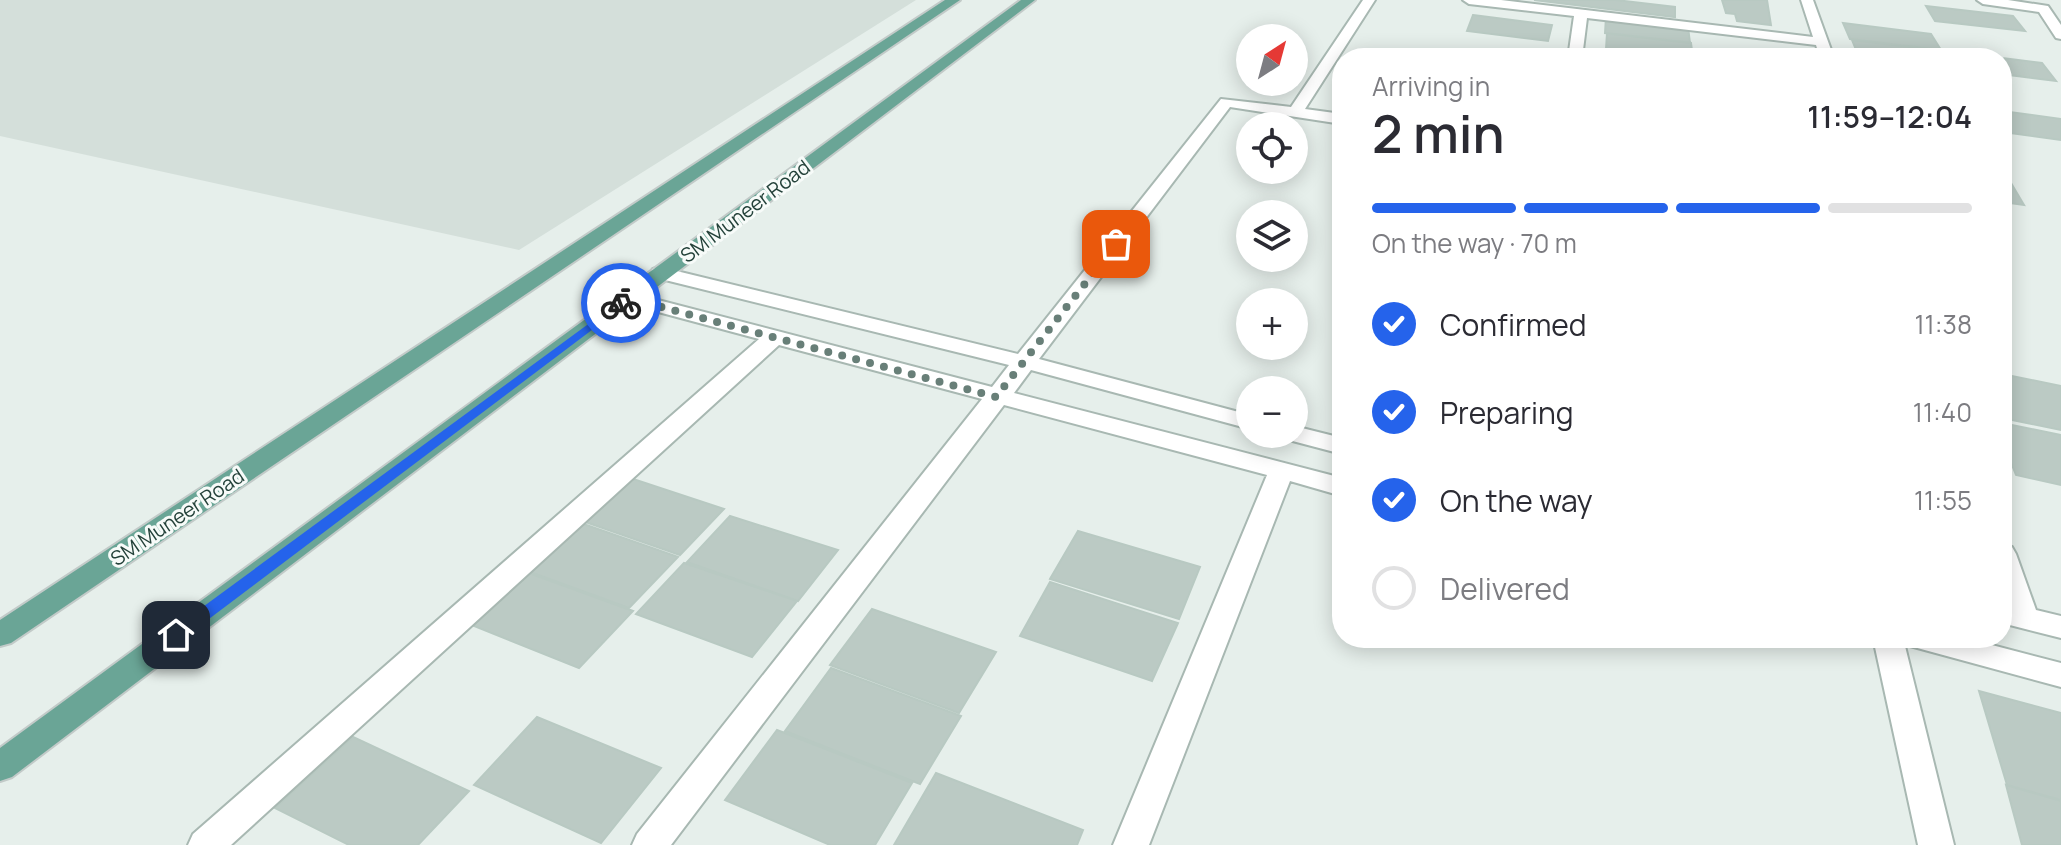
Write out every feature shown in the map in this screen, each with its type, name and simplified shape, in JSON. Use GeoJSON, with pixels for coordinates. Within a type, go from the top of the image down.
{"type":"FeatureCollection","features":[{"type":"Feature","properties":{"kind":"main road","name":"SM Muneer Road"},"geometry":{"type":"LineString","coordinates":[[0,635],[954,0]]}},
{"type":"Feature","properties":{"kind":"main road","name":"SM Muneer Road"},"geometry":{"type":"LineString","coordinates":[[0,767],[1029,0]]}},
{"type":"Feature","properties":{"kind":"street"},"geometry":{"type":"LineString","coordinates":[[1337,48],[1369,0]]}},
{"type":"Feature","properties":{"kind":"street"},"geometry":{"type":"LineString","coordinates":[[1469,0],[1821,42]]}},
{"type":"Feature","properties":{"kind":"street"},"geometry":{"type":"LineString","coordinates":[[1807,0],[1823,48]]}},
{"type":"Feature","properties":{"kind":"street"},"geometry":{"type":"LineString","coordinates":[[1983,0],[2043,9],[2061,35]]}},
{"type":"Feature","properties":{"kind":"street"},"geometry":{"type":"LineString","coordinates":[[2034,6],[2054,2]]}},
{"type":"Feature","properties":{"kind":"street"},"geometry":{"type":"LineString","coordinates":[[1576,48],[1581,13]]}},
{"type":"Feature","properties":{"kind":"street"},"geometry":{"type":"LineString","coordinates":[[650,845],[1226,102],[1295,112],[1332,56]]}},
{"type":"Feature","properties":{"kind":"street"},"geometry":{"type":"LineString","coordinates":[[1308,114],[1332,118]]}},
{"type":"Feature","properties":{"kind":"street"},"geometry":{"type":"LineString","coordinates":[[660,273],[1025,362],[1236,418]]}},
{"type":"Feature","properties":{"kind":"street"},"geometry":{"type":"LineString","coordinates":[[628,298],[1332,484]]}},
{"type":"Feature","properties":{"kind":"street"},"geometry":{"type":"LineString","coordinates":[[206,845],[776,336]]}},
{"type":"Feature","properties":{"kind":"street"},"geometry":{"type":"LineString","coordinates":[[1308,438],[1332,444]]}},
{"type":"Feature","properties":{"kind":"street"},"geometry":{"type":"LineString","coordinates":[[1131,845],[1281,471]]}},
{"type":"Feature","properties":{"kind":"street"},"geometry":{"type":"LineString","coordinates":[[2014,616],[2061,627]]}},
{"type":"Feature","properties":{"kind":"street"},"geometry":{"type":"LineString","coordinates":[[1890,648],[1936,845]]}},
{"type":"Feature","properties":{"kind":"street"},"geometry":{"type":"LineString","coordinates":[[1959,648],[2061,675]]}},
{"type":"Feature","properties":{"kind":"shaded area"},"geometry":{"type":"Polygon","coordinates":[[[0,0],[916,0],[519,250],[0,136],[0,0]]]}},
{"type":"Feature","properties":{"kind":"building"},"geometry":{"type":"Polygon","coordinates":[[[1534,0],[1616,0],[1675,7],[1675,17],[1534,0]]]}},
{"type":"Feature","properties":{"kind":"building"},"geometry":{"type":"Polygon","coordinates":[[[1722,0],[1767,0],[1771,25],[1737,21],[1735,14],[1726,13],[1722,0]]]}},
{"type":"Feature","properties":{"kind":"building"},"geometry":{"type":"Polygon","coordinates":[[[1926,6],[2013,16],[2025,31],[1935,21],[1926,6]]]}},
{"type":"Feature","properties":{"kind":"building"},"geometry":{"type":"Polygon","coordinates":[[[1473,15],[1552,25],[1548,41],[1467,31],[1473,15]]]}},
{"type":"Feature","properties":{"kind":"building"},"geometry":{"type":"Polygon","coordinates":[[[1606,17],[1688,27],[1690,43],[1605,33],[1606,17]]]}},
{"type":"Feature","properties":{"kind":"building"},"geometry":{"type":"Polygon","coordinates":[[[1843,23],[1931,34],[1940,48],[1924,48],[1850,39],[1843,23]]]}},
{"type":"Feature","properties":{"kind":"building"},"geometry":{"type":"Polygon","coordinates":[[[1607,33],[1691,43],[1692,48],[1606,48],[1607,33]]]}},
{"type":"Feature","properties":{"kind":"building"},"geometry":{"type":"Polygon","coordinates":[[[1852,40],[1918,48],[1855,48],[1852,40]]]}},
{"type":"Feature","properties":{"kind":"building"},"geometry":{"type":"Polygon","coordinates":[[[2012,59],[2042,63],[2056,81],[2012,75],[2012,59]]]}},
{"type":"Feature","properties":{"kind":"building"},"geometry":{"type":"Polygon","coordinates":[[[2012,112],[2061,119],[2061,140],[2012,133],[2012,112]]]}},
{"type":"Feature","properties":{"kind":"building"},"geometry":{"type":"Polygon","coordinates":[[[2012,185],[2024,205],[2012,203],[2012,185]]]}},
{"type":"Feature","properties":{"kind":"building"},"geometry":{"type":"Polygon","coordinates":[[[2012,376],[2061,386],[2061,430],[2012,420],[2012,376]]]}},
{"type":"Feature","properties":{"kind":"building"},"geometry":{"type":"Polygon","coordinates":[[[2012,425],[2061,435],[2061,485],[2016,475],[2012,465],[2012,425]]]}},
{"type":"Feature","properties":{"kind":"building"},"geometry":{"type":"Polygon","coordinates":[[[624,476],[724,509],[680,555],[577,519],[624,476]]]}},
{"type":"Feature","properties":{"kind":"building"},"geometry":{"type":"Polygon","coordinates":[[[730,516],[838,550],[798,601],[687,562],[730,516]]]}},
{"type":"Feature","properties":{"kind":"building"},"geometry":{"type":"Polygon","coordinates":[[[575,521],[678,557],[629,608],[522,569],[575,521]]]}},
{"type":"Feature","properties":{"kind":"building"},"geometry":{"type":"Polygon","coordinates":[[[1078,531],[1200,567],[1179,619],[1050,579],[1078,531]]]}},
{"type":"Feature","properties":{"kind":"building"},"geometry":{"type":"Polygon","coordinates":[[[684,563],[797,601],[752,657],[636,614],[684,563]]]}},
{"type":"Feature","properties":{"kind":"building"},"geometry":{"type":"Polygon","coordinates":[[[526,572],[633,611],[579,668],[469,624],[526,572]]]}},
{"type":"Feature","properties":{"kind":"building"},"geometry":{"type":"Polygon","coordinates":[[[1050,582],[1178,623],[1152,681],[1020,636],[1050,582]]]}},
{"type":"Feature","properties":{"kind":"building"},"geometry":{"type":"Polygon","coordinates":[[[872,609],[996,652],[959,713],[830,665],[872,609]]]}},
{"type":"Feature","properties":{"kind":"building"},"geometry":{"type":"Polygon","coordinates":[[[831,668],[961,716],[920,784],[785,731],[831,668]]]}},
{"type":"Feature","properties":{"kind":"building"},"geometry":{"type":"Polygon","coordinates":[[[1979,691],[2061,713],[2061,800],[2007,785],[1979,691]]]}},
{"type":"Feature","properties":{"kind":"building"},"geometry":{"type":"Polygon","coordinates":[[[537,717],[661,768],[601,843],[474,785],[537,717]]]}},
{"type":"Feature","properties":{"kind":"building"},"geometry":{"type":"Polygon","coordinates":[[[777,730],[912,783],[875,845],[830,845],[725,800],[777,730]]]}},
{"type":"Feature","properties":{"kind":"building"},"geometry":{"type":"Polygon","coordinates":[[[353,737],[469,791],[418,845],[349,845],[275,808],[353,737]]]}},
{"type":"Feature","properties":{"kind":"building"},"geometry":{"type":"Polygon","coordinates":[[[936,773],[1083,830],[1077,845],[894,845],[936,773]]]}},
{"type":"Feature","properties":{"kind":"building"},"geometry":{"type":"Polygon","coordinates":[[[2006,785],[2061,801],[2061,845],[2022,845],[2006,785]]]}},
{"type":"Feature","properties":{"kind":"way so far"},"geometry":{"type":"LineString","coordinates":[[621,303],[628,298],[996,397],[1116,244]]}},
{"type":"Feature","properties":{"kind":"route"},"geometry":{"type":"LineString","coordinates":[[176,635],[621,303]]}}]}
